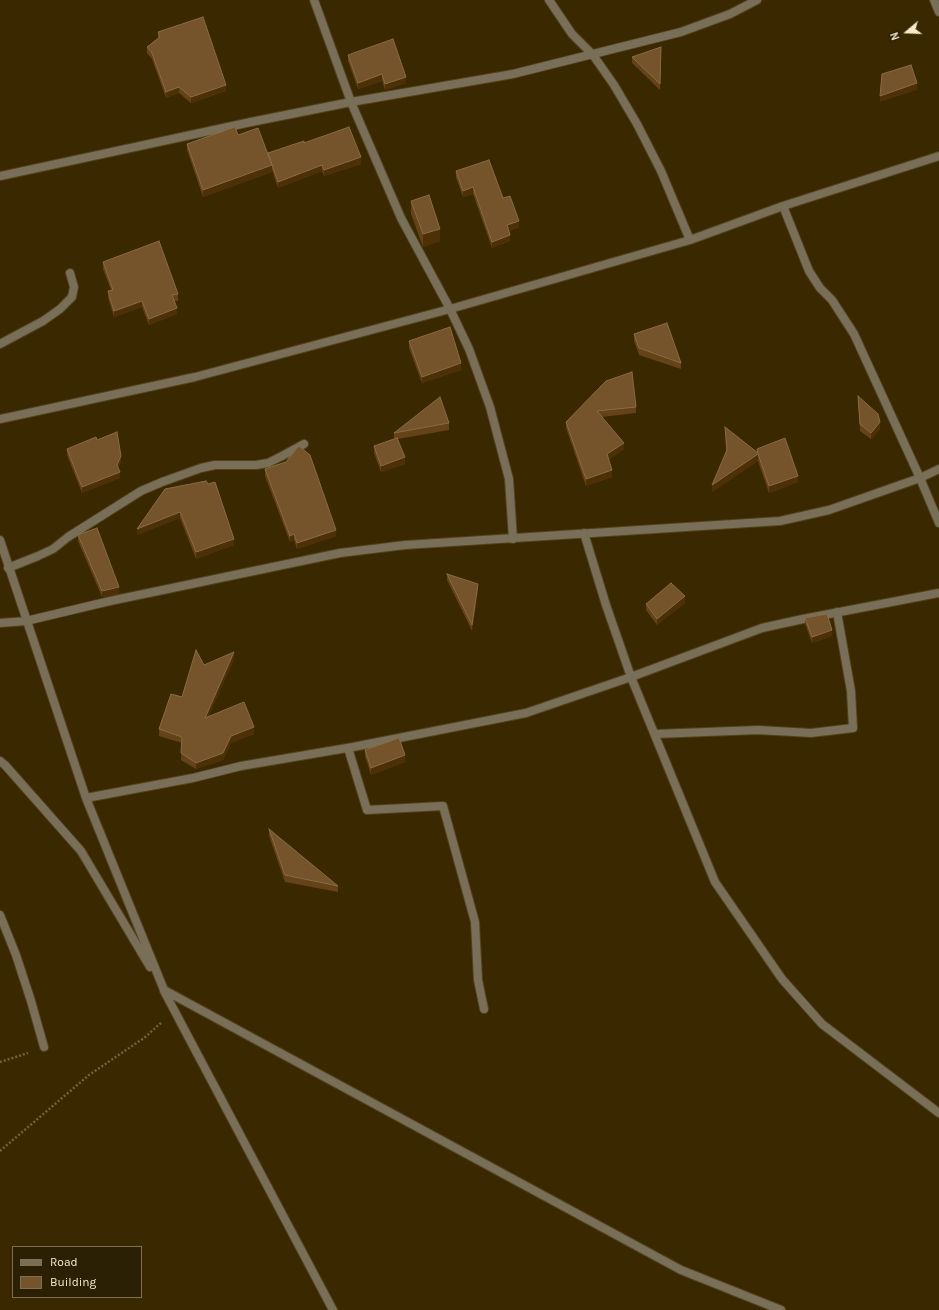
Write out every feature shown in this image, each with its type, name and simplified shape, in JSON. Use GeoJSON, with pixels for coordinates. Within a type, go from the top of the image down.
{"type":"FeatureCollection","features":[{"type":"Feature","properties":{"kind":"street"},"geometry":{"type":"LineString","coordinates":[[314,0],[351,102],[401,218],[450,309],[469,349],[490,407],[509,479],[513,539]]}},
{"type":"Feature","properties":{"kind":"street"},"geometry":{"type":"LineString","coordinates":[[549,0],[572,34],[593,55],[614,85],[637,124],[661,171],[690,240]]}},
{"type":"Feature","properties":{"kind":"street"},"geometry":{"type":"LineString","coordinates":[[0,176],[351,102],[513,74],[681,32],[730,14],[757,0]]}},
{"type":"Feature","properties":{"kind":"street"},"geometry":{"type":"LineString","coordinates":[[934,0],[939,12]]}},
{"type":"Feature","properties":{"kind":"street"},"geometry":{"type":"LineString","coordinates":[[0,419],[195,377],[450,309],[690,240],[783,206],[939,156]]}},
{"type":"Feature","properties":{"kind":"street"},"geometry":{"type":"LineString","coordinates":[[783,206],[809,271],[820,288],[832,300],[854,334],[939,523]]}},
{"type":"Feature","properties":{"kind":"street"},"geometry":{"type":"LineString","coordinates":[[0,344],[43,321],[72,298],[74,287],[70,273]]}},
{"type":"Feature","properties":{"kind":"street"},"geometry":{"type":"LineString","coordinates":[[8,568],[53,549],[68,537],[141,491],[155,485],[201,468],[215,465],[256,465],[268,462],[304,444]]}},
{"type":"Feature","properties":{"kind":"street"},"geometry":{"type":"LineString","coordinates":[[0,623],[26,621],[110,601],[340,553],[405,545],[780,521],[829,510],[920,478],[939,469]]}},
{"type":"Feature","properties":{"kind":"street"},"geometry":{"type":"LineString","coordinates":[[584,533],[631,677],[715,882],[782,979],[822,1024],[939,1113]]}},
{"type":"Feature","properties":{"kind":"street"},"geometry":{"type":"LineString","coordinates":[[0,540],[8,568],[86,798],[164,990],[681,1270],[780,1310]]}},
{"type":"Feature","properties":{"kind":"street"},"geometry":{"type":"LineString","coordinates":[[86,798],[193,778],[242,766],[348,748],[526,713],[631,677],[762,628],[939,593]]}},
{"type":"Feature","properties":{"kind":"street"},"geometry":{"type":"LineString","coordinates":[[655,734],[758,730],[811,733],[853,728],[851,691],[837,612]]}},
{"type":"Feature","properties":{"kind":"street"},"geometry":{"type":"LineString","coordinates":[[348,748],[367,810],[443,806],[475,922],[478,980],[484,1009]]}},
{"type":"Feature","properties":{"kind":"street"},"geometry":{"type":"LineString","coordinates":[[0,761],[80,850],[164,990],[333,1310]]}},
{"type":"Feature","properties":{"kind":"street"},"geometry":{"type":"LineString","coordinates":[[0,915],[16,955],[44,1047]]}},
{"type":"Feature","properties":{"kind":"path"},"geometry":{"type":"LineString","coordinates":[[0,1151],[89,1075],[144,1038],[175,1011]]}},
{"type":"Feature","properties":{"kind":"path"},"geometry":{"type":"LineString","coordinates":[[0,1062],[44,1047]]}},
{"type":"Feature","properties":{"kind":"building"},"geometry":{"type":"Polygon","coordinates":[[[203,17],[226,85],[191,97],[179,87],[166,92],[152,53],[147,47],[160,37],[158,32],[203,17]]]}},
{"type":"Feature","properties":{"kind":"building"},"geometry":{"type":"Polygon","coordinates":[[[393,39],[406,77],[385,84],[382,74],[358,83],[348,55],[393,39]]]}},
{"type":"Feature","properties":{"kind":"building"},"geometry":{"type":"Polygon","coordinates":[[[661,47],[660,84],[632,57],[661,47]]]}},
{"type":"Feature","properties":{"kind":"building"},"geometry":{"type":"Polygon","coordinates":[[[911,65],[917,83],[880,96],[882,74],[911,65]]]}},
{"type":"Feature","properties":{"kind":"building"},"geometry":{"type":"Polygon","coordinates":[[[235,127],[238,135],[258,128],[272,165],[203,190],[187,144],[235,127]]]}},
{"type":"Feature","properties":{"kind":"building"},"geometry":{"type":"Polygon","coordinates":[[[349,127],[361,157],[324,170],[322,165],[278,182],[268,153],[304,141],[304,143],[349,127]]]}},
{"type":"Feature","properties":{"kind":"building"},"geometry":{"type":"Polygon","coordinates":[[[489,160],[503,198],[510,196],[519,221],[507,225],[510,235],[492,242],[473,187],[463,191],[456,171],[489,160]]]}},
{"type":"Feature","properties":{"kind":"building"},"geometry":{"type":"Polygon","coordinates":[[[429,195],[440,229],[423,234],[411,201],[429,195]]]}},
{"type":"Feature","properties":{"kind":"building"},"geometry":{"type":"Polygon","coordinates":[[[159,241],[178,294],[172,295],[177,308],[149,319],[142,301],[114,311],[108,291],[113,290],[103,262],[159,241]]]}},
{"type":"Feature","properties":{"kind":"building"},"geometry":{"type":"Polygon","coordinates":[[[667,323],[681,363],[639,348],[634,334],[667,323]]]}},
{"type":"Feature","properties":{"kind":"building"},"geometry":{"type":"Polygon","coordinates":[[[450,327],[461,363],[422,377],[409,341],[450,327]]]}},
{"type":"Feature","properties":{"kind":"building"},"geometry":{"type":"Polygon","coordinates":[[[632,372],[636,407],[597,411],[624,443],[607,454],[612,470],[586,479],[566,422],[606,381],[632,372]]]}},
{"type":"Feature","properties":{"kind":"building"},"geometry":{"type":"Polygon","coordinates":[[[858,396],[878,414],[880,422],[871,433],[860,424],[858,396]]]}},
{"type":"Feature","properties":{"kind":"building"},"geometry":{"type":"Polygon","coordinates":[[[440,397],[449,423],[394,433],[440,397]]]}},
{"type":"Feature","properties":{"kind":"building"},"geometry":{"type":"Polygon","coordinates":[[[725,427],[758,453],[757,449],[785,438],[798,476],[769,486],[758,454],[712,485],[727,450],[725,427]]]}},
{"type":"Feature","properties":{"kind":"building"},"geometry":{"type":"Polygon","coordinates":[[[117,432],[121,456],[117,465],[120,472],[82,487],[67,449],[96,437],[97,440],[117,432]]]}},
{"type":"Feature","properties":{"kind":"building"},"geometry":{"type":"Polygon","coordinates":[[[397,438],[405,457],[381,466],[374,446],[397,438]]]}},
{"type":"Feature","properties":{"kind":"building"},"geometry":{"type":"Polygon","coordinates":[[[299,446],[310,455],[336,530],[297,543],[294,534],[290,536],[265,469],[286,462],[299,446]]]}},
{"type":"Feature","properties":{"kind":"building"},"geometry":{"type":"Polygon","coordinates":[[[206,481],[208,484],[215,482],[234,539],[196,552],[180,512],[137,529],[165,489],[206,481]]]}},
{"type":"Feature","properties":{"kind":"building"},"geometry":{"type":"Polygon","coordinates":[[[97,528],[119,587],[102,591],[78,535],[97,528]]]}},
{"type":"Feature","properties":{"kind":"building"},"geometry":{"type":"Polygon","coordinates":[[[447,574],[478,584],[472,625],[447,574]]]}},
{"type":"Feature","properties":{"kind":"building"},"geometry":{"type":"Polygon","coordinates":[[[671,583],[685,596],[657,619],[646,604],[671,583]]]}},
{"type":"Feature","properties":{"kind":"building"},"geometry":{"type":"Polygon","coordinates":[[[827,614],[832,630],[812,637],[805,618],[827,614]]]}},
{"type":"Feature","properties":{"kind":"building"},"geometry":{"type":"Polygon","coordinates":[[[196,650],[204,665],[234,652],[205,718],[244,702],[254,727],[231,736],[223,753],[196,763],[181,753],[182,737],[159,729],[171,694],[182,697],[196,650]]]}},
{"type":"Feature","properties":{"kind":"building"},"geometry":{"type":"Polygon","coordinates":[[[399,738],[405,755],[371,768],[365,750],[399,738]]]}},
{"type":"Feature","properties":{"kind":"building"},"geometry":{"type":"Polygon","coordinates":[[[269,829],[338,886],[285,875],[269,829]]]}}]}
